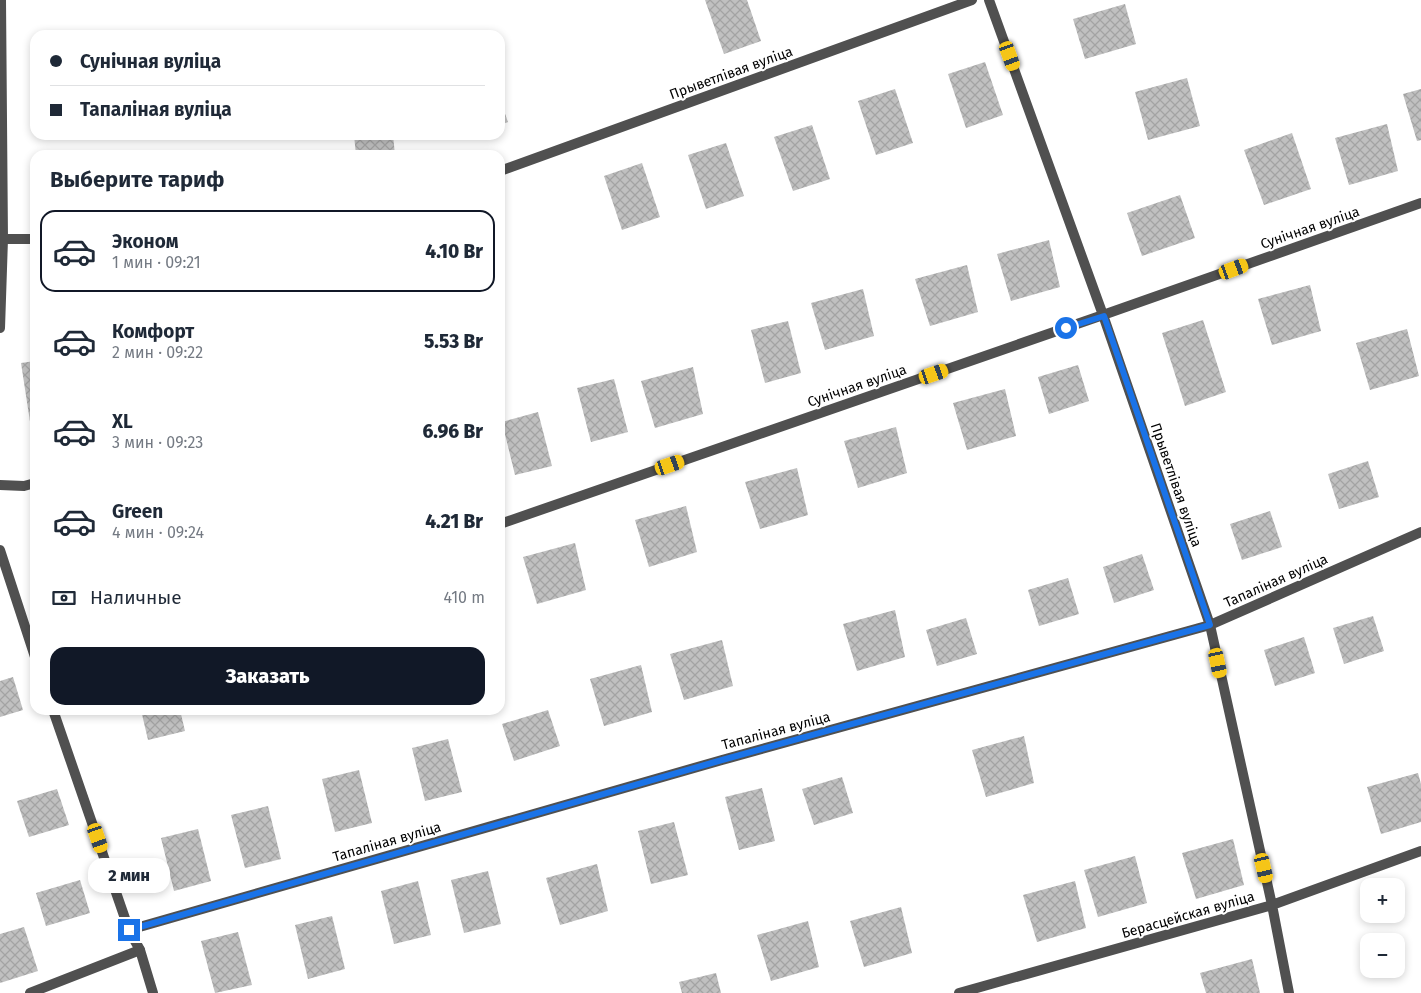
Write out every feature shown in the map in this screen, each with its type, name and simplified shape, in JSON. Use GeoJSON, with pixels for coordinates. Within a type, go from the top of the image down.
{"type":"FeatureCollection","features":[{"type":"Feature","properties":{"kind":"street"},"geometry":{"type":"LineString","coordinates":[[0,328],[3,239],[1,0]]}},
{"type":"Feature","properties":{"kind":"street","name":"Прыветлівая вуліца"},"geometry":{"type":"LineString","coordinates":[[505,169],[972,0]]}},
{"type":"Feature","properties":{"kind":"street","name":"Прыветлівая вуліца"},"geometry":{"type":"LineString","coordinates":[[989,0],[1104,316],[1210,625],[1272,905],[1289,993]]}},
{"type":"Feature","properties":{"kind":"street","name":"Сунічная вуліца"},"geometry":{"type":"LineString","coordinates":[[505,522],[1104,316],[1421,203]]}},
{"type":"Feature","properties":{"kind":"street"},"geometry":{"type":"LineString","coordinates":[[3,239],[30,239]]}},
{"type":"Feature","properties":{"kind":"street"},"geometry":{"type":"LineString","coordinates":[[0,486],[30,484]]}},
{"type":"Feature","properties":{"kind":"street","name":"Тапаліная вуліца"},"geometry":{"type":"LineString","coordinates":[[129,930],[722,760],[1210,625],[1421,532]]}},
{"type":"Feature","properties":{"kind":"street"},"geometry":{"type":"LineString","coordinates":[[0,550],[30,642]]}},
{"type":"Feature","properties":{"kind":"street"},"geometry":{"type":"LineString","coordinates":[[55,715],[129,930],[140,950],[153,993]]}},
{"type":"Feature","properties":{"kind":"street","name":"Берасцейская вуліца"},"geometry":{"type":"LineString","coordinates":[[959,993],[1272,905],[1421,850]]}},
{"type":"Feature","properties":{"kind":"street"},"geometry":{"type":"LineString","coordinates":[[30,993],[140,950]]}},
{"type":"Feature","properties":{"kind":"building"},"geometry":{"type":"Polygon","coordinates":[[[705,0],[747,0],[761,41],[724,54],[705,0]]]}},
{"type":"Feature","properties":{"kind":"building"},"geometry":{"type":"Polygon","coordinates":[[[1125,4],[1136,44],[1085,59],[1073,19],[1125,4]]]}},
{"type":"Feature","properties":{"kind":"building"},"geometry":{"type":"Polygon","coordinates":[[[985,62],[1003,115],[966,128],[948,74],[985,62]]]}},
{"type":"Feature","properties":{"kind":"building"},"geometry":{"type":"Polygon","coordinates":[[[1187,78],[1200,126],[1148,140],[1135,92],[1187,78]]]}},
{"type":"Feature","properties":{"kind":"building"},"geometry":{"type":"Polygon","coordinates":[[[895,89],[913,143],[876,155],[858,101],[895,89]]]}},
{"type":"Feature","properties":{"kind":"building"},"geometry":{"type":"Polygon","coordinates":[[[1421,89],[1421,140],[1417,141],[1403,94],[1421,89]]]}},
{"type":"Feature","properties":{"kind":"building"},"geometry":{"type":"Polygon","coordinates":[[[1387,124],[1398,171],[1349,185],[1335,138],[1387,124]]]}},
{"type":"Feature","properties":{"kind":"building"},"geometry":{"type":"Polygon","coordinates":[[[812,125],[830,179],[793,191],[774,137],[812,125]]]}},
{"type":"Feature","properties":{"kind":"building"},"geometry":{"type":"Polygon","coordinates":[[[1292,133],[1311,189],[1264,205],[1244,150],[1292,133]]]}},
{"type":"Feature","properties":{"kind":"building"},"geometry":{"type":"Polygon","coordinates":[[[354,140],[394,140],[394,150],[356,150],[354,140]]]}},
{"type":"Feature","properties":{"kind":"building"},"geometry":{"type":"Polygon","coordinates":[[[726,143],[744,196],[706,209],[688,155],[726,143]]]}},
{"type":"Feature","properties":{"kind":"building"},"geometry":{"type":"Polygon","coordinates":[[[642,163],[660,217],[622,230],[604,176],[642,163]]]}},
{"type":"Feature","properties":{"kind":"building"},"geometry":{"type":"Polygon","coordinates":[[[1180,195],[1195,238],[1142,256],[1127,213],[1180,195]]]}},
{"type":"Feature","properties":{"kind":"building"},"geometry":{"type":"Polygon","coordinates":[[[1049,240],[1060,287],[1011,301],[997,254],[1049,240]]]}},
{"type":"Feature","properties":{"kind":"building"},"geometry":{"type":"Polygon","coordinates":[[[967,265],[978,312],[930,326],[915,279],[967,265]]]}},
{"type":"Feature","properties":{"kind":"building"},"geometry":{"type":"Polygon","coordinates":[[[1310,285],[1321,331],[1272,345],[1258,299],[1310,285]]]}},
{"type":"Feature","properties":{"kind":"building"},"geometry":{"type":"Polygon","coordinates":[[[863,289],[874,336],[825,350],[811,303],[863,289]]]}},
{"type":"Feature","properties":{"kind":"building"},"geometry":{"type":"Polygon","coordinates":[[[1203,320],[1226,392],[1185,406],[1162,333],[1203,320]]]}},
{"type":"Feature","properties":{"kind":"building"},"geometry":{"type":"Polygon","coordinates":[[[788,321],[801,373],[765,383],[751,330],[788,321]]]}},
{"type":"Feature","properties":{"kind":"building"},"geometry":{"type":"Polygon","coordinates":[[[1407,329],[1419,376],[1370,390],[1356,343],[1407,329]]]}},
{"type":"Feature","properties":{"kind":"building"},"geometry":{"type":"Polygon","coordinates":[[[30,362],[30,422],[21,363],[30,362]]]}},
{"type":"Feature","properties":{"kind":"building"},"geometry":{"type":"Polygon","coordinates":[[[1078,365],[1089,401],[1049,414],[1038,377],[1078,365]]]}},
{"type":"Feature","properties":{"kind":"building"},"geometry":{"type":"Polygon","coordinates":[[[693,367],[703,414],[655,428],[641,381],[693,367]]]}},
{"type":"Feature","properties":{"kind":"building"},"geometry":{"type":"Polygon","coordinates":[[[614,379],[628,432],[591,442],[577,388],[614,379]]]}},
{"type":"Feature","properties":{"kind":"building"},"geometry":{"type":"Polygon","coordinates":[[[1005,389],[1016,436],[967,450],[953,403],[1005,389]]]}},
{"type":"Feature","properties":{"kind":"building"},"geometry":{"type":"Polygon","coordinates":[[[538,412],[552,466],[515,475],[505,434],[505,421],[538,412]]]}},
{"type":"Feature","properties":{"kind":"building"},"geometry":{"type":"Polygon","coordinates":[[[896,427],[907,473],[858,488],[844,441],[896,427]]]}},
{"type":"Feature","properties":{"kind":"building"},"geometry":{"type":"Polygon","coordinates":[[[1368,461],[1379,497],[1339,509],[1328,474],[1368,461]]]}},
{"type":"Feature","properties":{"kind":"building"},"geometry":{"type":"Polygon","coordinates":[[[797,468],[808,515],[760,529],[745,482],[797,468]]]}},
{"type":"Feature","properties":{"kind":"building"},"geometry":{"type":"Polygon","coordinates":[[[686,506],[697,552],[649,567],[635,520],[686,506]]]}},
{"type":"Feature","properties":{"kind":"building"},"geometry":{"type":"Polygon","coordinates":[[[1270,511],[1282,547],[1242,560],[1230,524],[1270,511]]]}},
{"type":"Feature","properties":{"kind":"building"},"geometry":{"type":"Polygon","coordinates":[[[575,543],[586,590],[537,604],[523,557],[575,543]]]}},
{"type":"Feature","properties":{"kind":"building"},"geometry":{"type":"Polygon","coordinates":[[[1142,554],[1154,590],[1114,603],[1103,567],[1142,554]]]}},
{"type":"Feature","properties":{"kind":"building"},"geometry":{"type":"Polygon","coordinates":[[[1068,578],[1079,614],[1039,626],[1028,590],[1068,578]]]}},
{"type":"Feature","properties":{"kind":"building"},"geometry":{"type":"Polygon","coordinates":[[[895,610],[905,657],[857,671],[843,624],[895,610]]]}},
{"type":"Feature","properties":{"kind":"building"},"geometry":{"type":"Polygon","coordinates":[[[1373,616],[1384,651],[1344,664],[1333,628],[1373,616]]]}},
{"type":"Feature","properties":{"kind":"building"},"geometry":{"type":"Polygon","coordinates":[[[966,618],[977,654],[937,666],[926,630],[966,618]]]}},
{"type":"Feature","properties":{"kind":"building"},"geometry":{"type":"Polygon","coordinates":[[[1304,637],[1315,673],[1275,686],[1264,650],[1304,637]]]}},
{"type":"Feature","properties":{"kind":"building"},"geometry":{"type":"Polygon","coordinates":[[[722,640],[733,686],[684,700],[670,654],[722,640]]]}},
{"type":"Feature","properties":{"kind":"building"},"geometry":{"type":"Polygon","coordinates":[[[641,665],[652,712],[604,726],[590,679],[641,665]]]}},
{"type":"Feature","properties":{"kind":"building"},"geometry":{"type":"Polygon","coordinates":[[[13,677],[23,710],[0,717],[0,681],[13,677]]]}},
{"type":"Feature","properties":{"kind":"building"},"geometry":{"type":"Polygon","coordinates":[[[548,710],[560,746],[514,761],[502,724],[548,710]]]}},
{"type":"Feature","properties":{"kind":"building"},"geometry":{"type":"Polygon","coordinates":[[[142,715],[181,715],[185,731],[148,740],[142,715]]]}},
{"type":"Feature","properties":{"kind":"building"},"geometry":{"type":"Polygon","coordinates":[[[1024,736],[1034,783],[986,797],[972,750],[1024,736]]]}},
{"type":"Feature","properties":{"kind":"building"},"geometry":{"type":"Polygon","coordinates":[[[448,739],[462,792],[425,801],[412,748],[448,739]]]}},
{"type":"Feature","properties":{"kind":"building"},"geometry":{"type":"Polygon","coordinates":[[[359,770],[372,823],[335,832],[322,779],[359,770]]]}},
{"type":"Feature","properties":{"kind":"building"},"geometry":{"type":"Polygon","coordinates":[[[1418,773],[1421,784],[1421,822],[1381,834],[1367,787],[1418,773]]]}},
{"type":"Feature","properties":{"kind":"building"},"geometry":{"type":"Polygon","coordinates":[[[842,777],[853,813],[814,825],[802,789],[842,777]]]}},
{"type":"Feature","properties":{"kind":"building"},"geometry":{"type":"Polygon","coordinates":[[[762,788],[775,841],[739,850],[725,797],[762,788]]]}},
{"type":"Feature","properties":{"kind":"building"},"geometry":{"type":"Polygon","coordinates":[[[57,789],[69,825],[29,837],[17,801],[57,789]]]}},
{"type":"Feature","properties":{"kind":"building"},"geometry":{"type":"Polygon","coordinates":[[[268,806],[281,859],[245,868],[231,815],[268,806]]]}},
{"type":"Feature","properties":{"kind":"building"},"geometry":{"type":"Polygon","coordinates":[[[674,822],[688,875],[651,884],[638,831],[674,822]]]}},
{"type":"Feature","properties":{"kind":"building"},"geometry":{"type":"Polygon","coordinates":[[[198,829],[211,881],[174,891],[161,838],[198,829]]]}},
{"type":"Feature","properties":{"kind":"building"},"geometry":{"type":"Polygon","coordinates":[[[1233,839],[1244,885],[1196,899],[1182,853],[1233,839]]]}},
{"type":"Feature","properties":{"kind":"building"},"geometry":{"type":"Polygon","coordinates":[[[1135,856],[1147,903],[1098,917],[1084,870],[1135,856]]]}},
{"type":"Feature","properties":{"kind":"building"},"geometry":{"type":"Polygon","coordinates":[[[597,864],[608,911],[560,925],[546,878],[597,864]]]}},
{"type":"Feature","properties":{"kind":"building"},"geometry":{"type":"Polygon","coordinates":[[[488,871],[501,924],[464,933],[451,880],[488,871]]]}},
{"type":"Feature","properties":{"kind":"building"},"geometry":{"type":"Polygon","coordinates":[[[80,880],[90,913],[46,926],[36,893],[80,880]]]}},
{"type":"Feature","properties":{"kind":"building"},"geometry":{"type":"Polygon","coordinates":[[[418,881],[431,935],[394,944],[381,891],[418,881]]]}},
{"type":"Feature","properties":{"kind":"building"},"geometry":{"type":"Polygon","coordinates":[[[1075,881],[1086,928],[1037,942],[1023,895],[1075,881]]]}},
{"type":"Feature","properties":{"kind":"building"},"geometry":{"type":"Polygon","coordinates":[[[901,907],[912,953],[864,967],[850,921],[901,907]]]}},
{"type":"Feature","properties":{"kind":"building"},"geometry":{"type":"Polygon","coordinates":[[[332,916],[345,969],[308,979],[295,925],[332,916]]]}},
{"type":"Feature","properties":{"kind":"building"},"geometry":{"type":"Polygon","coordinates":[[[808,921],[819,967],[771,981],[757,935],[808,921]]]}},
{"type":"Feature","properties":{"kind":"building"},"geometry":{"type":"Polygon","coordinates":[[[24,927],[38,971],[0,983],[0,934],[24,927]]]}},
{"type":"Feature","properties":{"kind":"building"},"geometry":{"type":"Polygon","coordinates":[[[238,932],[252,985],[215,993],[201,941],[238,932]]]}},
{"type":"Feature","properties":{"kind":"building"},"geometry":{"type":"Polygon","coordinates":[[[1252,959],[1260,993],[1206,993],[1200,973],[1252,959]]]}},
{"type":"Feature","properties":{"kind":"building"},"geometry":{"type":"Polygon","coordinates":[[[716,973],[721,993],[682,993],[679,982],[716,973]]]}},
{"type":"Feature","properties":{"kind":"route"},"geometry":{"type":"LineString","coordinates":[[129,930],[722,760],[1210,625],[1104,316],[1066,328]]}}]}
